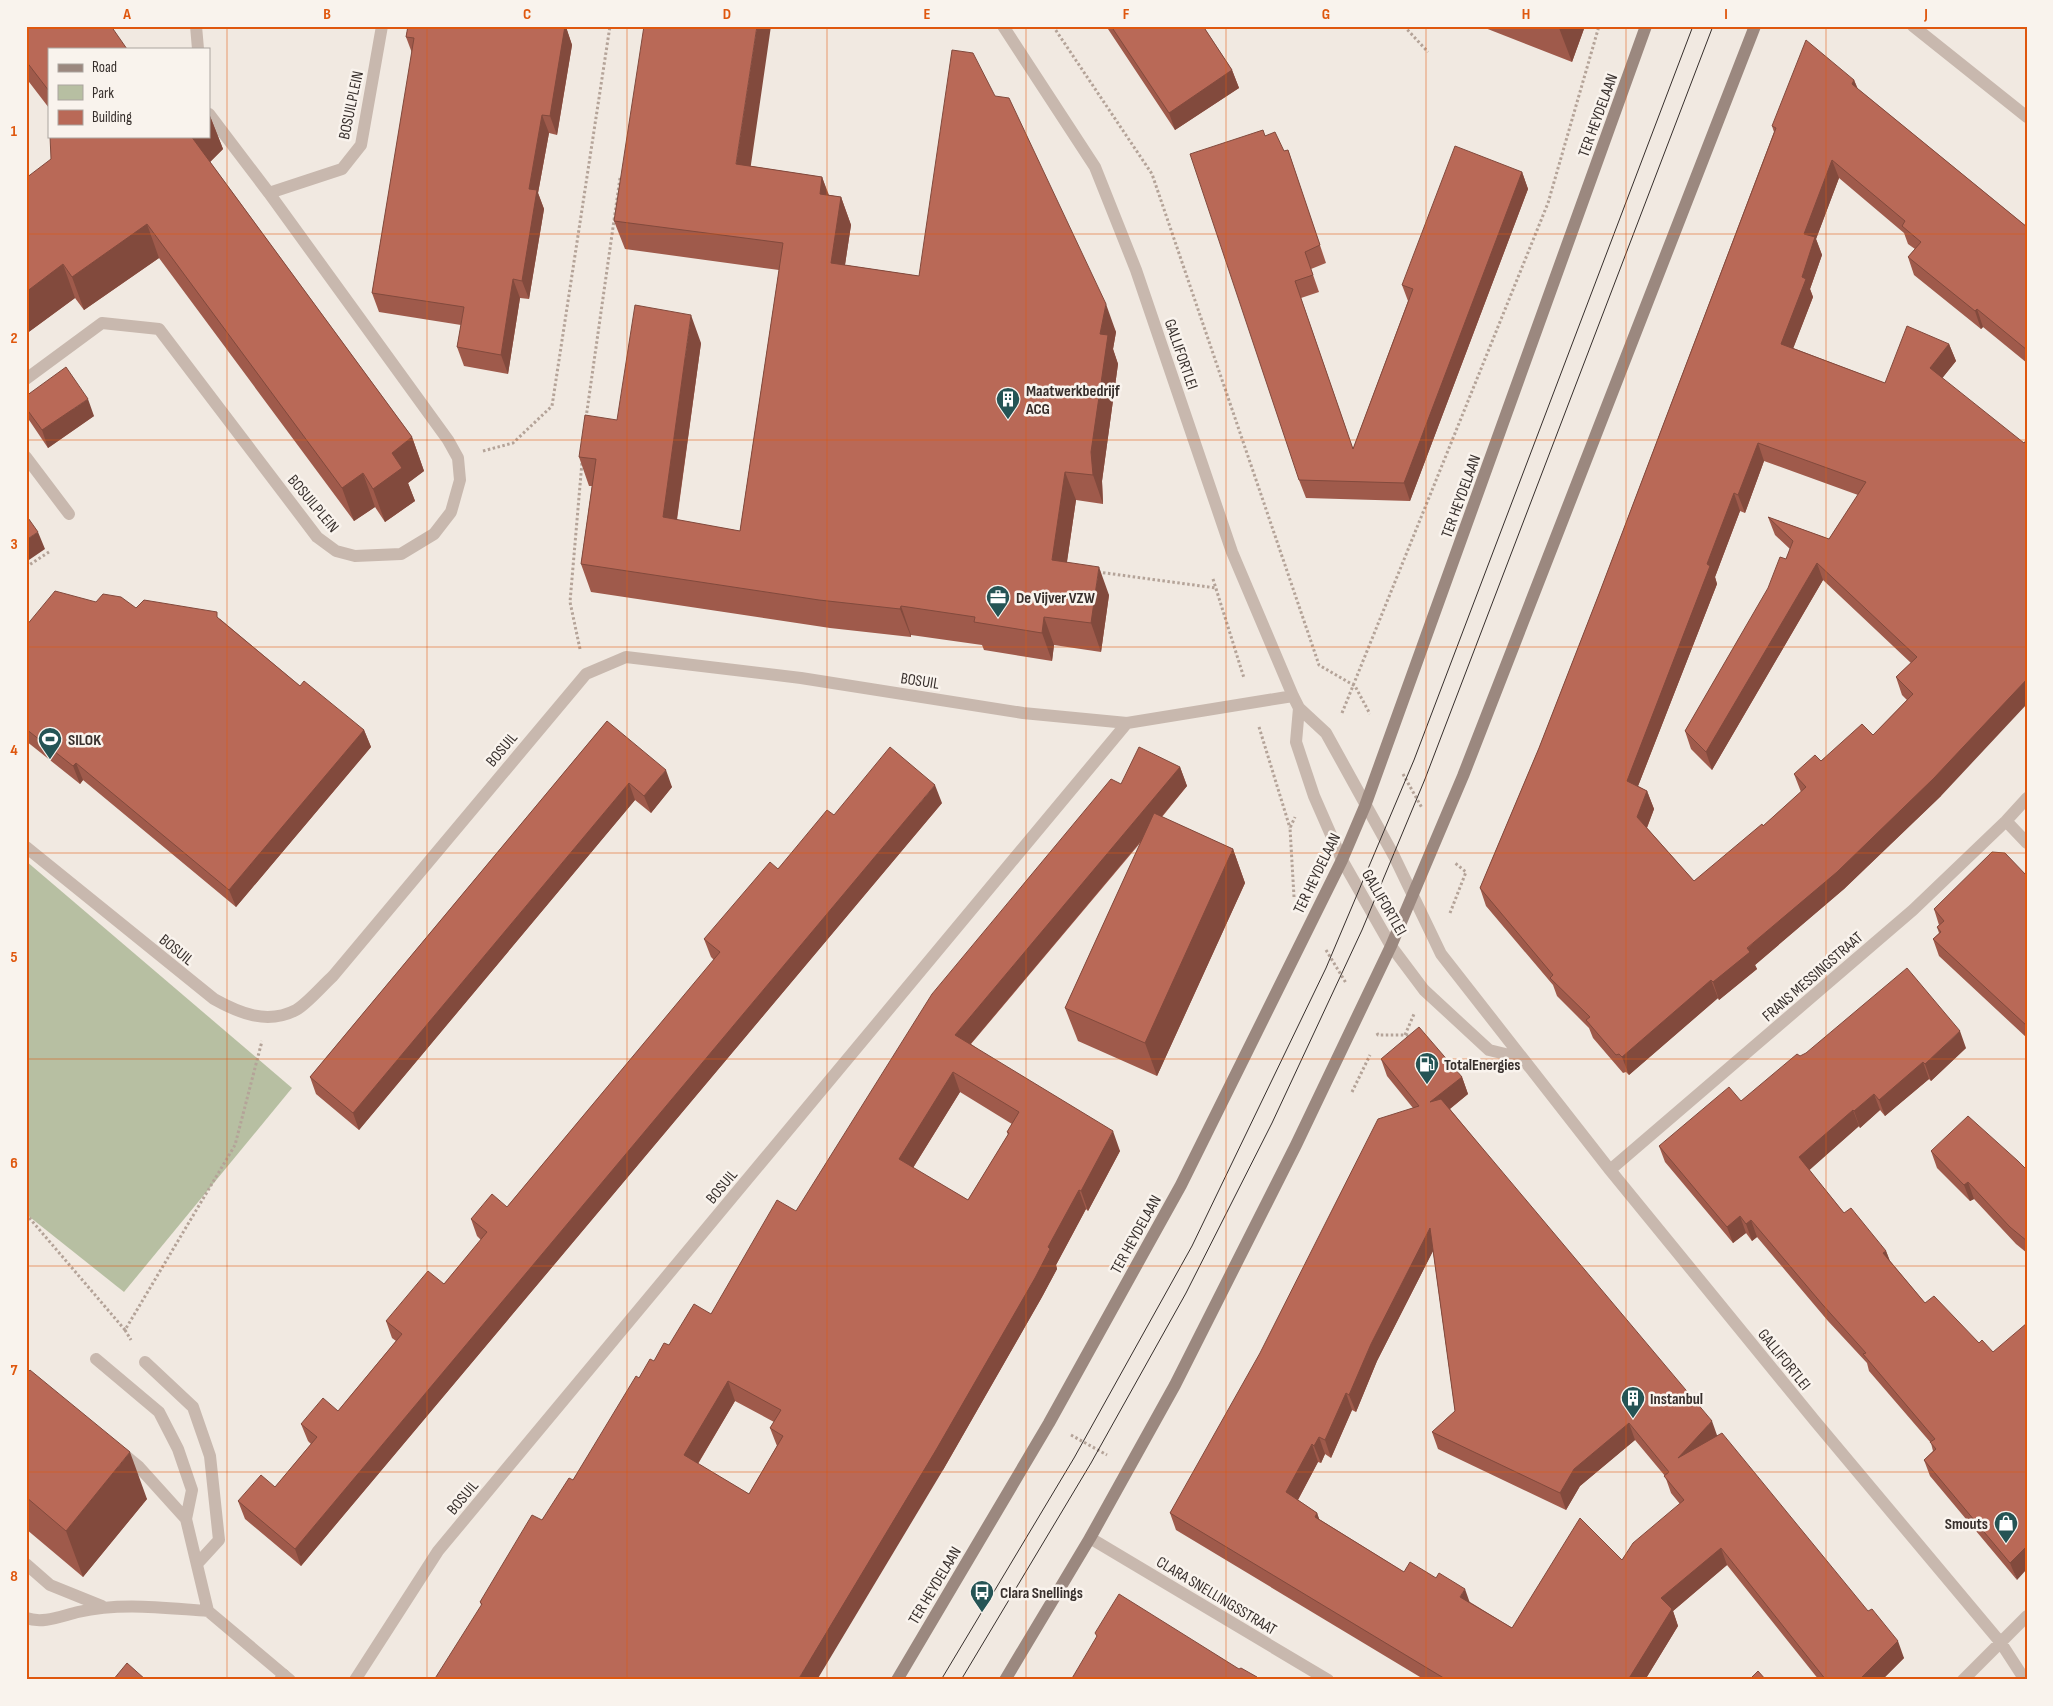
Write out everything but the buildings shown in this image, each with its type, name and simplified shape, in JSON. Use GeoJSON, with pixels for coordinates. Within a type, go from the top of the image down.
{"type":"FeatureCollection","features":[{"type":"Feature","properties":{"kind":"street"},"geometry":{"type":"LineString","coordinates":[[196,26],[198,48]]}},
{"type":"Feature","properties":{"kind":"street","name":"BOSUILPLEIN"},"geometry":{"type":"LineString","coordinates":[[268,193],[342,169],[361,145],[382,26]]}},
{"type":"Feature","properties":{"kind":"street","name":"GALLIFORTLEI"},"geometry":{"type":"LineString","coordinates":[[1003,26],[1095,167],[1136,270],[1232,552],[1293,696],[1299,708],[1326,733],[1394,856],[1441,954],[1610,1170],[1815,1422],[2001,1643],[2025,1680]]}},
{"type":"Feature","properties":{"kind":"street","name":"TER HEYDELAAN"},"geometry":{"type":"LineString","coordinates":[[897,1680],[1049,1423],[1181,1185],[1342,860],[1365,806],[1646,26]]}},
{"type":"Feature","properties":{"kind":"street"},"geometry":{"type":"LineString","coordinates":[[1005,1680],[1130,1468],[1212,1314],[1391,946],[1464,776],[1755,26]]}},
{"type":"Feature","properties":{"kind":"street"},"geometry":{"type":"LineString","coordinates":[[1913,26],[2027,117]]}},
{"type":"Feature","properties":{"kind":"street","name":"BOSUILPLEIN"},"geometry":{"type":"LineString","coordinates":[[26,379],[102,323],[159,330],[317,537],[336,551],[355,556],[401,554],[434,534],[451,512],[460,480],[458,458],[448,440],[210,115]]}},
{"type":"Feature","properties":{"kind":"street"},"geometry":{"type":"LineString","coordinates":[[26,457],[68,514]]}},
{"type":"Feature","properties":{"kind":"street","name":"BOSUIL"},"geometry":{"type":"LineString","coordinates":[[26,847],[214,999],[240,1014],[268,1018],[296,1010],[334,976],[586,674],[626,657],[801,678],[1023,713],[1127,723],[1293,696]]}},
{"type":"Feature","properties":{"kind":"street","name":"GALLIFORTLEI"},"geometry":{"type":"LineString","coordinates":[[1299,708],[1296,742],[1310,784],[1342,860],[1391,946],[1424,990],[1489,1050],[1522,1058]]}},
{"type":"Feature","properties":{"kind":"street","name":"BOSUIL"},"geometry":{"type":"LineString","coordinates":[[355,1680],[438,1551],[1127,723]]}},
{"type":"Feature","properties":{"kind":"street","name":"FRANS MESSINGSTRAAT"},"geometry":{"type":"LineString","coordinates":[[1610,1170],[1913,910],[2006,822],[2027,798]]}},
{"type":"Feature","properties":{"kind":"street"},"geometry":{"type":"LineString","coordinates":[[2006,822],[2027,843]]}},
{"type":"Feature","properties":{"kind":"street"},"geometry":{"type":"LineString","coordinates":[[96,1359],[159,1412],[178,1450],[192,1490],[186,1519],[208,1611],[285,1678]]}},
{"type":"Feature","properties":{"kind":"street"},"geometry":{"type":"LineString","coordinates":[[145,1362],[193,1407],[210,1456],[219,1540],[196,1564]]}},
{"type":"Feature","properties":{"kind":"street"},"geometry":{"type":"LineString","coordinates":[[110,1443],[139,1467],[186,1519]]}},
{"type":"Feature","properties":{"kind":"street","name":"CLARA SNELLINGSSTRAAT"},"geometry":{"type":"LineString","coordinates":[[1090,1538],[1328,1680]]}},
{"type":"Feature","properties":{"kind":"street"},"geometry":{"type":"LineString","coordinates":[[26,1564],[50,1585],[102,1606]]}},
{"type":"Feature","properties":{"kind":"street"},"geometry":{"type":"LineString","coordinates":[[26,1618],[37,1622],[102,1606],[147,1606],[208,1611]]}},
{"type":"Feature","properties":{"kind":"street"},"geometry":{"type":"LineString","coordinates":[[1963,1680],[2027,1616]]}},
{"type":"Feature","properties":{"kind":"path"},"geometry":{"type":"LineString","coordinates":[[458,458],[513,443],[552,406],[610,26]]}},
{"type":"Feature","properties":{"kind":"path"},"geometry":{"type":"LineString","coordinates":[[1053,26],[1152,174],[1319,664],[1354,686]]}},
{"type":"Feature","properties":{"kind":"path"},"geometry":{"type":"LineString","coordinates":[[1404,26],[1428,52]]}},
{"type":"Feature","properties":{"kind":"path"},"geometry":{"type":"LineString","coordinates":[[1330,740],[1354,686],[1548,203],[1599,26]]}},
{"type":"Feature","properties":{"kind":"path"},"geometry":{"type":"LineString","coordinates":[[585,427],[620,178]]}},
{"type":"Feature","properties":{"kind":"path"},"geometry":{"type":"LineString","coordinates":[[582,456],[570,602],[586,674]]}},
{"type":"Feature","properties":{"kind":"path"},"geometry":{"type":"LineString","coordinates":[[26,567],[49,552]]}},
{"type":"Feature","properties":{"kind":"path"},"geometry":{"type":"LineString","coordinates":[[1210,570],[1290,828],[1294,898],[1378,1035],[1414,1035]]}},
{"type":"Feature","properties":{"kind":"path"},"geometry":{"type":"LineString","coordinates":[[1094,572],[1216,588]]}},
{"type":"Feature","properties":{"kind":"path"},"geometry":{"type":"LineString","coordinates":[[1290,828],[1310,784]]}},
{"type":"Feature","properties":{"kind":"path"},"geometry":{"type":"LineString","coordinates":[[26,1214],[125,1330],[235,1145],[268,1018]]}},
{"type":"Feature","properties":{"kind":"path"},"geometry":{"type":"LineString","coordinates":[[1049,1423],[1130,1468]]}},
{"type":"Feature","properties":{"kind":"green space"},"geometry":{"type":"Polygon","coordinates":[[[26,861],[292,1088],[124,1292],[26,1214],[26,861]]]}},
{"type":"Feature","properties":{"kind":"tram line"},"geometry":{"type":"LineString","coordinates":[[941,1680],[1074,1458],[1192,1246],[1326,968],[1414,760],[1693,26]]}},
{"type":"Feature","properties":{"kind":"tram line"},"geometry":{"type":"LineString","coordinates":[[961,1680],[1091,1463],[1186,1293],[1272,1123],[1362,930],[1425,779],[1713,26]]}},
{"type":"Feature","properties":{"kind":"place","name":"Maatwerkbedrijf ACG"},"geometry":{"type":"Point","coordinates":[1008,420]}},
{"type":"Feature","properties":{"kind":"place","name":"De Vijver VZW"},"geometry":{"type":"Point","coordinates":[998,618]}},
{"type":"Feature","properties":{"kind":"place","name":"SILOK"},"geometry":{"type":"Point","coordinates":[50,760]}},
{"type":"Feature","properties":{"kind":"place","name":"TotalEnergies"},"geometry":{"type":"Point","coordinates":[1427,1085]}},
{"type":"Feature","properties":{"kind":"place","name":"Instanbul"},"geometry":{"type":"Point","coordinates":[1633,1419]}},
{"type":"Feature","properties":{"kind":"place","name":"Smouts"},"geometry":{"type":"Point","coordinates":[2006,1544]}},
{"type":"Feature","properties":{"kind":"place","name":"Clara Snellings"},"geometry":{"type":"Point","coordinates":[982,1613]}}]}
